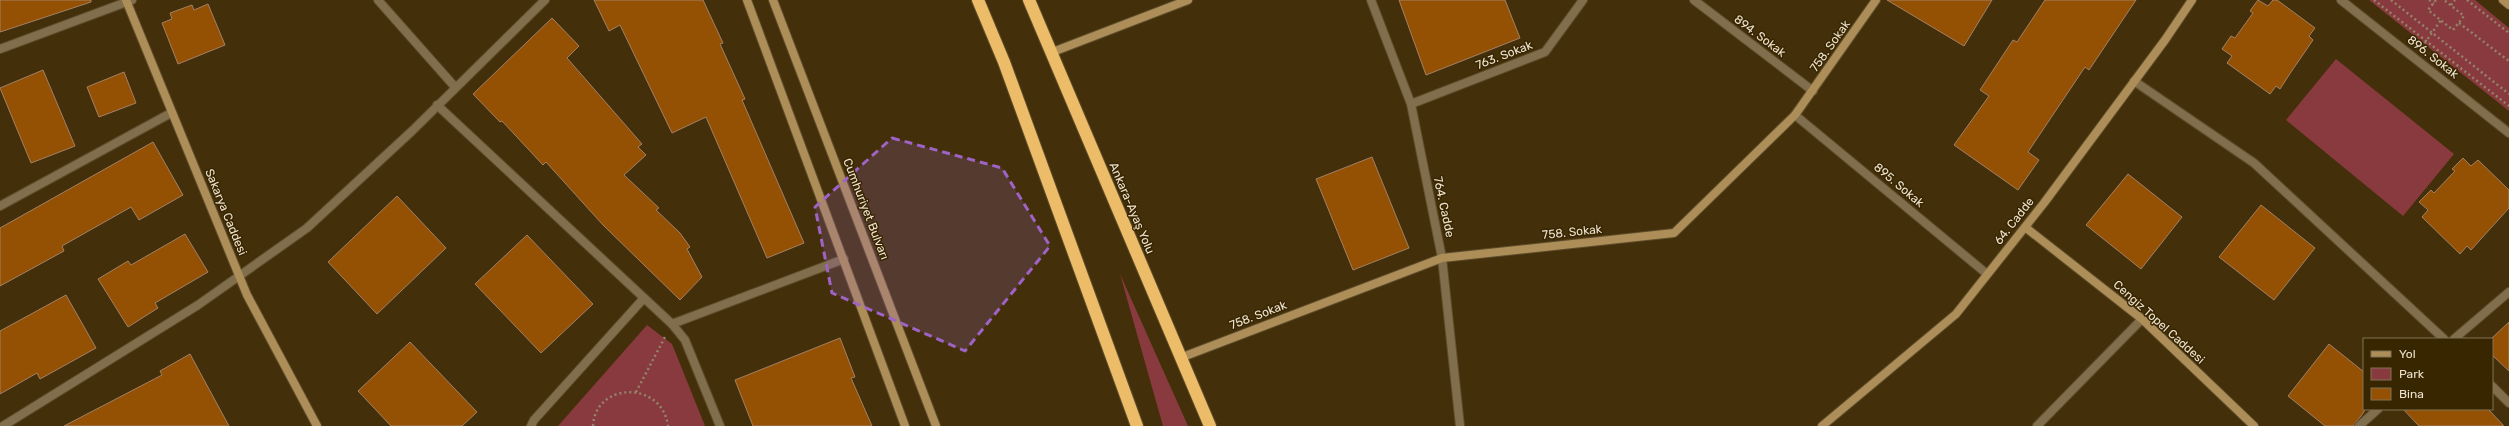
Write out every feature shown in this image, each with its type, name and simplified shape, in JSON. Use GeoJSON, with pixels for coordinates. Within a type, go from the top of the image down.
{"type":"FeatureCollection","features":[{"type":"Feature","properties":{"kind":"highway"},"geometry":{"type":"LineString","coordinates":[[978,0],[1004,62],[1136,426]]}},
{"type":"Feature","properties":{"kind":"highway","name":"Ankara-Ayaş Yolu"},"geometry":{"type":"LineString","coordinates":[[1029,0],[1050,53],[1210,426]]}},
{"type":"Feature","properties":{"kind":"street"},"geometry":{"type":"LineString","coordinates":[[378,0],[455,87]]}},
{"type":"Feature","properties":{"kind":"street"},"geometry":{"type":"LineString","coordinates":[[3,426],[239,276],[307,228],[438,105],[545,0]]}},
{"type":"Feature","properties":{"kind":"street"},"geometry":{"type":"LineString","coordinates":[[747,0],[905,426]]}},
{"type":"Feature","properties":{"kind":"street","name":"Cumhuriyet Bulvarı"},"geometry":{"type":"LineString","coordinates":[[773,0],[936,426]]}},
{"type":"Feature","properties":{"kind":"street"},"geometry":{"type":"LineString","coordinates":[[1050,53],[1188,0]]}},
{"type":"Feature","properties":{"kind":"street","name":"764. Cadde"},"geometry":{"type":"LineString","coordinates":[[1371,0],[1411,104],[1442,258],[1460,426]]}},
{"type":"Feature","properties":{"kind":"street","name":"763. Sokak"},"geometry":{"type":"LineString","coordinates":[[1411,104],[1545,52],[1583,0]]}},
{"type":"Feature","properties":{"kind":"street","name":"894. Sokak"},"geometry":{"type":"LineString","coordinates":[[1694,0],[1813,91]]}},
{"type":"Feature","properties":{"kind":"street","name":"758. Sokak"},"geometry":{"type":"LineString","coordinates":[[1180,358],[1442,258],[1674,233],[1795,114],[1813,91],[1876,0]]}},
{"type":"Feature","properties":{"kind":"street","name":"64. Cadde"},"geometry":{"type":"LineString","coordinates":[[1822,426],[1956,314],[2025,227],[2165,40],[2192,0]]}},
{"type":"Feature","properties":{"kind":"street","name":"896. Sokak"},"geometry":{"type":"LineString","coordinates":[[2342,0],[2509,133]]}},
{"type":"Feature","properties":{"kind":"street"},"geometry":{"type":"LineString","coordinates":[[2503,0],[2509,4]]}},
{"type":"Feature","properties":{"kind":"street"},"geometry":{"type":"LineString","coordinates":[[0,49],[129,1]]}},
{"type":"Feature","properties":{"kind":"street","name":"Sakarya Caddesi"},"geometry":{"type":"LineString","coordinates":[[129,1],[171,113],[247,295],[317,426]]}},
{"type":"Feature","properties":{"kind":"street"},"geometry":{"type":"LineString","coordinates":[[2134,81],[2254,163],[2443,338]]}},
{"type":"Feature","properties":{"kind":"street"},"geometry":{"type":"LineString","coordinates":[[438,105],[672,324],[685,340],[720,426]]}},
{"type":"Feature","properties":{"kind":"street"},"geometry":{"type":"LineString","coordinates":[[0,206],[171,113]]}},
{"type":"Feature","properties":{"kind":"street","name":"895. Sokak"},"geometry":{"type":"LineString","coordinates":[[1795,114],[1988,274]]}},
{"type":"Feature","properties":{"kind":"street","name":"Cengiz Topel Caddesi"},"geometry":{"type":"LineString","coordinates":[[2025,227],[2142,319],[2254,426]]}},
{"type":"Feature","properties":{"kind":"street"},"geometry":{"type":"LineString","coordinates":[[672,324],[844,259]]}},
{"type":"Feature","properties":{"kind":"street"},"geometry":{"type":"LineString","coordinates":[[2455,338],[2509,292]]}},
{"type":"Feature","properties":{"kind":"street"},"geometry":{"type":"LineString","coordinates":[[532,426],[534,420],[644,298]]}},
{"type":"Feature","properties":{"kind":"street"},"geometry":{"type":"LineString","coordinates":[[2037,426],[2142,319]]}},
{"type":"Feature","properties":{"kind":"street"},"geometry":{"type":"LineString","coordinates":[[2493,387],[2509,403]]}},
{"type":"Feature","properties":{"kind":"street"},"geometry":{"type":"LineString","coordinates":[[2359,426],[2377,410]]}},
{"type":"Feature","properties":{"kind":"path"},"geometry":{"type":"LineString","coordinates":[[2374,0],[2509,106]]}},
{"type":"Feature","properties":{"kind":"path"},"geometry":{"type":"LineString","coordinates":[[2391,0],[2509,94]]}},
{"type":"Feature","properties":{"kind":"path"},"geometry":{"type":"LineString","coordinates":[[2429,0],[2434,4]]}},
{"type":"Feature","properties":{"kind":"path"},"geometry":{"type":"LineString","coordinates":[[2436,0],[2428,10],[2453,30],[2464,16],[2444,0]]}},
{"type":"Feature","properties":{"kind":"path"},"geometry":{"type":"LineString","coordinates":[[2451,5],[2455,0]]}},
{"type":"Feature","properties":{"kind":"path"},"geometry":{"type":"LineString","coordinates":[[2467,0],[2509,33]]}},
{"type":"Feature","properties":{"kind":"path"},"geometry":{"type":"LineString","coordinates":[[2414,58],[2441,20]]}},
{"type":"Feature","properties":{"kind":"path"},"geometry":{"type":"LineString","coordinates":[[2459,23],[2509,62]]}},
{"type":"Feature","properties":{"kind":"path"},"geometry":{"type":"LineString","coordinates":[[636,392],[672,324]]}},
{"type":"Feature","properties":{"kind":"path"},"geometry":{"type":"LineString","coordinates":[[593,426],[599,408],[607,399],[619,393],[636,392],[655,401],[664,410],[668,426]]}},
{"type":"Feature","properties":{"kind":"highlighted area"},"geometry":{"type":"Polygon","coordinates":[[[892,138],[1002,168],[1050,246],[965,351],[832,293],[815,207],[892,138]]]}},
{"type":"Feature","properties":{"kind":"green space"},"geometry":{"type":"Polygon","coordinates":[[[2369,0],[2475,0],[2509,28],[2509,111],[2369,0]]]}},
{"type":"Feature","properties":{"kind":"green space"},"geometry":{"type":"Polygon","coordinates":[[[2336,59],[2454,154],[2403,216],[2286,120],[2336,59]]]}},
{"type":"Feature","properties":{"kind":"green space"},"geometry":{"type":"Polygon","coordinates":[[[1120,274],[1188,426],[1163,426],[1120,274]]]}},
{"type":"Feature","properties":{"kind":"green space"},"geometry":{"type":"Polygon","coordinates":[[[647,325],[672,344],[705,426],[558,426],[647,325]]]}},
{"type":"Feature","properties":{"kind":"building"},"geometry":{"type":"Polygon","coordinates":[[[0,0],[91,0],[91,2],[0,32],[0,0]]]}},
{"type":"Feature","properties":{"kind":"building"},"geometry":{"type":"Polygon","coordinates":[[[594,0],[703,0],[723,43],[720,44],[745,99],[742,100],[804,243],[767,258],[706,117],[672,133],[620,25],[609,31],[594,0]]]}},
{"type":"Feature","properties":{"kind":"building"},"geometry":{"type":"Polygon","coordinates":[[[1399,0],[1505,0],[1520,38],[1426,75],[1399,0]]]}},
{"type":"Feature","properties":{"kind":"building"},"geometry":{"type":"Polygon","coordinates":[[[1887,0],[1992,0],[1964,46],[1887,0]]]}},
{"type":"Feature","properties":{"kind":"building"},"geometry":{"type":"Polygon","coordinates":[[[2045,0],[2136,0],[2089,70],[2085,67],[2028,152],[2039,160],[2018,190],[1954,145],[1989,96],[1980,90],[2013,40],[2017,42],[2045,0]]]}},
{"type":"Feature","properties":{"kind":"building"},"geometry":{"type":"Polygon","coordinates":[[[2258,0],[2268,6],[2273,0],[2277,0],[2315,28],[2309,36],[2313,40],[2280,89],[2276,86],[2270,94],[2227,63],[2232,56],[2222,49],[2231,36],[2235,38],[2253,13],[2250,11],[2258,0]]]}},
{"type":"Feature","properties":{"kind":"building"},"geometry":{"type":"Polygon","coordinates":[[[208,4],[225,45],[178,64],[162,23],[172,19],[170,13],[192,5],[194,10],[208,4]]]}},
{"type":"Feature","properties":{"kind":"building"},"geometry":{"type":"Polygon","coordinates":[[[552,18],[579,46],[567,58],[642,144],[638,147],[646,155],[624,175],[659,208],[656,210],[680,233],[690,247],[687,249],[702,277],[680,300],[603,225],[546,162],[543,165],[502,121],[500,122],[473,94],[552,18]]]}},
{"type":"Feature","properties":{"kind":"building"},"geometry":{"type":"Polygon","coordinates":[[[43,70],[75,146],[31,163],[0,88],[43,70]]]}},
{"type":"Feature","properties":{"kind":"building"},"geometry":{"type":"Polygon","coordinates":[[[124,72],[136,103],[99,117],[87,87],[124,72]]]}},
{"type":"Feature","properties":{"kind":"building"},"geometry":{"type":"Polygon","coordinates":[[[153,142],[183,195],[139,220],[131,207],[62,246],[64,251],[0,286],[0,228],[153,142]]]}},
{"type":"Feature","properties":{"kind":"building"},"geometry":{"type":"Polygon","coordinates":[[[1372,157],[1409,248],[1353,270],[1316,179],[1372,157]]]}},
{"type":"Feature","properties":{"kind":"building"},"geometry":{"type":"Polygon","coordinates":[[[2463,158],[2471,166],[2478,160],[2509,190],[2509,208],[2471,250],[2467,246],[2460,254],[2422,217],[2428,210],[2419,202],[2431,190],[2434,193],[2455,171],[2452,169],[2463,158]]]}},
{"type":"Feature","properties":{"kind":"building"},"geometry":{"type":"Polygon","coordinates":[[[2128,174],[2182,217],[2141,269],[2086,225],[2128,174]]]}},
{"type":"Feature","properties":{"kind":"building"},"geometry":{"type":"Polygon","coordinates":[[[397,196],[446,248],[377,314],[328,262],[397,196]]]}},
{"type":"Feature","properties":{"kind":"building"},"geometry":{"type":"Polygon","coordinates":[[[2261,205],[2315,248],[2274,300],[2219,257],[2261,205]]]}},
{"type":"Feature","properties":{"kind":"building"},"geometry":{"type":"Polygon","coordinates":[[[185,234],[208,272],[155,303],[158,308],[128,327],[98,279],[128,261],[131,265],[185,234]]]}},
{"type":"Feature","properties":{"kind":"building"},"geometry":{"type":"Polygon","coordinates":[[[527,235],[593,304],[541,353],[475,284],[527,235]]]}},
{"type":"Feature","properties":{"kind":"building"},"geometry":{"type":"Polygon","coordinates":[[[66,295],[96,348],[40,379],[37,373],[0,394],[0,331],[66,295]]]}},
{"type":"Feature","properties":{"kind":"building"},"geometry":{"type":"Polygon","coordinates":[[[2509,322],[2509,371],[2493,356],[2492,338],[2509,322]]]}},
{"type":"Feature","properties":{"kind":"building"},"geometry":{"type":"Polygon","coordinates":[[[840,338],[855,377],[851,378],[872,426],[753,426],[735,380],[840,338]]]}},
{"type":"Feature","properties":{"kind":"building"},"geometry":{"type":"Polygon","coordinates":[[[410,342],[477,412],[462,426],[391,426],[358,391],[410,342]]]}},
{"type":"Feature","properties":{"kind":"building"},"geometry":{"type":"Polygon","coordinates":[[[2329,344],[2363,371],[2364,412],[2353,426],[2325,426],[2288,396],[2329,344]]]}},
{"type":"Feature","properties":{"kind":"building"},"geometry":{"type":"Polygon","coordinates":[[[190,354],[229,426],[64,426],[162,375],[160,371],[190,354]]]}},
{"type":"Feature","properties":{"kind":"building"},"geometry":{"type":"Polygon","coordinates":[[[2404,410],[2489,410],[2504,426],[2419,426],[2404,410]]]}}]}
